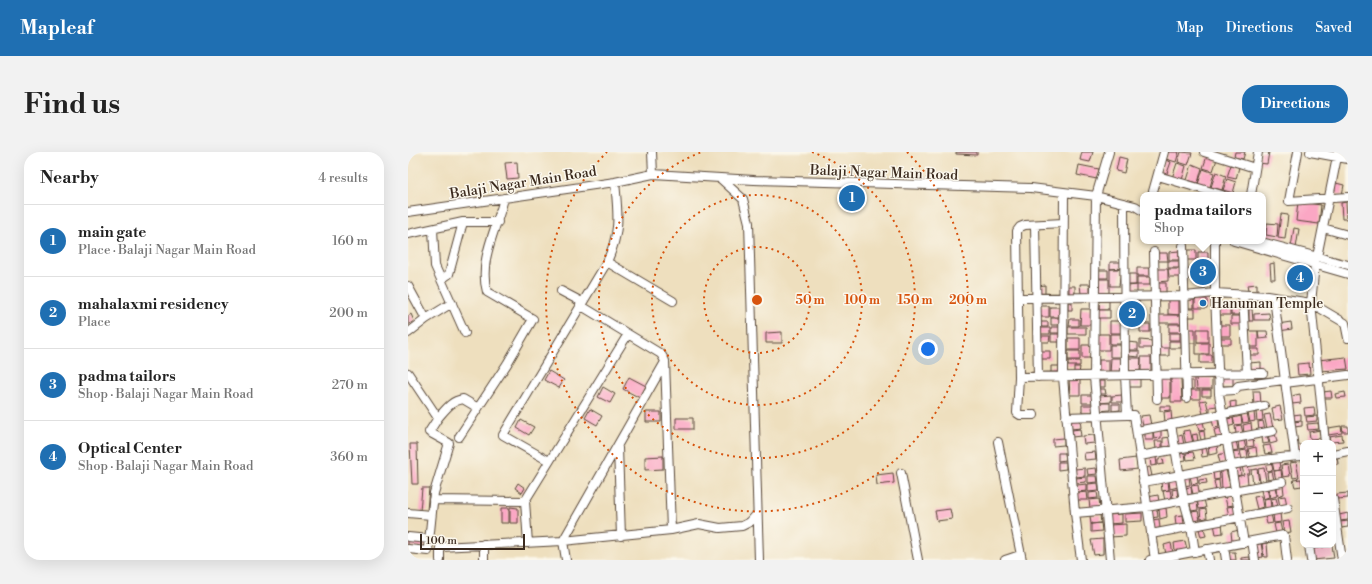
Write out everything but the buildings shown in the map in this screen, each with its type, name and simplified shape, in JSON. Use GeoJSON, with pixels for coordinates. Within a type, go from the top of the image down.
{"type":"FeatureCollection","features":[{"type":"Feature","properties":{"kind":"street"},"geometry":{"type":"LineString","coordinates":[[652,152],[653,174]]}},
{"type":"Feature","properties":{"kind":"street"},"geometry":{"type":"LineString","coordinates":[[1109,152],[1096,196],[1094,377],[1110,560]]}},
{"type":"Feature","properties":{"kind":"street"},"geometry":{"type":"LineString","coordinates":[[1153,192],[1164,152]]}},
{"type":"Feature","properties":{"kind":"street"},"geometry":{"type":"LineString","coordinates":[[1204,152],[1255,168]]}},
{"type":"Feature","properties":{"kind":"street"},"geometry":{"type":"LineString","coordinates":[[1251,192],[1258,152]]}},
{"type":"Feature","properties":{"kind":"street"},"geometry":{"type":"LineString","coordinates":[[1298,152],[1288,201],[1348,197]]}},
{"type":"Feature","properties":{"kind":"street"},"geometry":{"type":"LineString","coordinates":[[1310,152],[1337,154],[1348,159]]}},
{"type":"Feature","properties":{"kind":"street"},"geometry":{"type":"LineString","coordinates":[[1325,440],[1311,303],[1316,261],[1337,154]]}},
{"type":"Feature","properties":{"kind":"street","name":"Balaji Nagar Main Road"},"geometry":{"type":"LineString","coordinates":[[408,212],[615,182],[653,174],[720,179],[1031,188],[1096,196],[1139,207]]}},
{"type":"Feature","properties":{"kind":"street"},"geometry":{"type":"LineString","coordinates":[[1158,176],[1212,192]]}},
{"type":"Feature","properties":{"kind":"street"},"geometry":{"type":"LineString","coordinates":[[720,179],[743,199],[749,223],[759,560]]}},
{"type":"Feature","properties":{"kind":"street"},"geometry":{"type":"LineString","coordinates":[[549,461],[503,435],[607,262],[614,247],[619,226],[615,182]]}},
{"type":"Feature","properties":{"kind":"street"},"geometry":{"type":"LineString","coordinates":[[1064,192],[1063,377],[1075,513],[1081,560]]}},
{"type":"Feature","properties":{"kind":"street"},"geometry":{"type":"LineString","coordinates":[[458,437],[507,364],[533,318],[487,292],[484,280],[484,268],[504,198]]}},
{"type":"Feature","properties":{"kind":"street"},"geometry":{"type":"LineString","coordinates":[[1124,203],[1125,375],[1127,415]]}},
{"type":"Feature","properties":{"kind":"street"},"geometry":{"type":"LineString","coordinates":[[408,234],[462,222],[498,222]]}},
{"type":"Feature","properties":{"kind":"street"},"geometry":{"type":"LineString","coordinates":[[442,279],[449,274],[462,222]]}},
{"type":"Feature","properties":{"kind":"street"},"geometry":{"type":"LineString","coordinates":[[1034,415],[1020,415],[1017,413],[1019,377],[1017,231],[1020,227],[1063,223]]}},
{"type":"Feature","properties":{"kind":"street"},"geometry":{"type":"LineString","coordinates":[[1035,225],[1038,377]]}},
{"type":"Feature","properties":{"kind":"street"},"geometry":{"type":"LineString","coordinates":[[1323,228],[1348,235]]}},
{"type":"Feature","properties":{"kind":"street"},"geometry":{"type":"LineString","coordinates":[[433,229],[435,266],[465,333]]}},
{"type":"Feature","properties":{"kind":"street"},"geometry":{"type":"LineString","coordinates":[[1216,244],[1215,293],[1219,390],[1240,516],[1255,560]]}},
{"type":"Feature","properties":{"kind":"street"},"geometry":{"type":"LineString","coordinates":[[1246,244],[1316,261],[1348,266]]}},
{"type":"Feature","properties":{"kind":"street"},"geometry":{"type":"LineString","coordinates":[[1266,244],[1348,274]]}},
{"type":"Feature","properties":{"kind":"street"},"geometry":{"type":"LineString","coordinates":[[1183,246],[1187,398]]}},
{"type":"Feature","properties":{"kind":"street"},"geometry":{"type":"LineString","coordinates":[[1154,252],[1155,376],[1157,399]]}},
{"type":"Feature","properties":{"kind":"street"},"geometry":{"type":"LineString","coordinates":[[607,262],[673,301]]}},
{"type":"Feature","properties":{"kind":"street"},"geometry":{"type":"LineString","coordinates":[[408,286],[426,319]]}},
{"type":"Feature","properties":{"kind":"street"},"geometry":{"type":"LineString","coordinates":[[561,290],[661,354],[665,361],[671,530]]}},
{"type":"Feature","properties":{"kind":"street"},"geometry":{"type":"LineString","coordinates":[[1018,298],[1185,296],[1215,293],[1274,298],[1311,303],[1347,323],[1348,338]]}},
{"type":"Feature","properties":{"kind":"street"},"geometry":{"type":"LineString","coordinates":[[1243,295],[1247,373]]}},
{"type":"Feature","properties":{"kind":"street"},"geometry":{"type":"LineString","coordinates":[[1142,482],[1232,465],[1299,456],[1284,382],[1274,298]]}},
{"type":"Feature","properties":{"kind":"street"},"geometry":{"type":"LineString","coordinates":[[408,333],[426,319],[452,303]]}},
{"type":"Feature","properties":{"kind":"street"},"geometry":{"type":"LineString","coordinates":[[528,543],[525,501],[628,334]]}},
{"type":"Feature","properties":{"kind":"street"},"geometry":{"type":"LineString","coordinates":[[566,560],[563,541],[618,447],[665,361]]}},
{"type":"Feature","properties":{"kind":"street"},"geometry":{"type":"LineString","coordinates":[[1019,377],[1094,377],[1125,375],[1155,376],[1263,373]]}},
{"type":"Feature","properties":{"kind":"street"},"geometry":{"type":"LineString","coordinates":[[408,374],[438,418]]}},
{"type":"Feature","properties":{"kind":"street"},"geometry":{"type":"LineString","coordinates":[[1219,390],[1235,390],[1238,386],[1348,375]]}},
{"type":"Feature","properties":{"kind":"street"},"geometry":{"type":"LineString","coordinates":[[408,549],[428,551],[433,500],[449,443],[429,432],[450,404],[458,400],[463,399],[478,408]]}},
{"type":"Feature","properties":{"kind":"street"},"geometry":{"type":"LineString","coordinates":[[1137,431],[1264,406]]}},
{"type":"Feature","properties":{"kind":"street"},"geometry":{"type":"LineString","coordinates":[[1066,417],[1134,415],[1142,482],[1151,534],[1153,560],[1182,557],[1207,549],[1284,535],[1287,560]]}},
{"type":"Feature","properties":{"kind":"street"},"geometry":{"type":"LineString","coordinates":[[1171,424],[1179,476],[1191,526],[1195,552]]}},
{"type":"Feature","properties":{"kind":"street"},"geometry":{"type":"LineString","coordinates":[[1140,456],[1273,431]]}},
{"type":"Feature","properties":{"kind":"street"},"geometry":{"type":"LineString","coordinates":[[998,442],[1021,557],[1005,560]]}},
{"type":"Feature","properties":{"kind":"street"},"geometry":{"type":"LineString","coordinates":[[618,447],[621,536]]}},
{"type":"Feature","properties":{"kind":"street"},"geometry":{"type":"LineString","coordinates":[[1336,453],[1348,451]]}},
{"type":"Feature","properties":{"kind":"street"},"geometry":{"type":"LineString","coordinates":[[901,474],[918,560]]}},
{"type":"Feature","properties":{"kind":"street"},"geometry":{"type":"LineString","coordinates":[[1075,513],[1147,507],[1282,482]]}},
{"type":"Feature","properties":{"kind":"street"},"geometry":{"type":"LineString","coordinates":[[433,500],[525,501]]}},
{"type":"Feature","properties":{"kind":"street"},"geometry":{"type":"LineString","coordinates":[[1151,534],[1288,508]]}},
{"type":"Feature","properties":{"kind":"street"},"geometry":{"type":"LineString","coordinates":[[1335,512],[1342,560]]}},
{"type":"Feature","properties":{"kind":"street"},"geometry":{"type":"LineString","coordinates":[[408,513],[431,515]]}},
{"type":"Feature","properties":{"kind":"street"},"geometry":{"type":"LineString","coordinates":[[440,560],[440,547],[563,541],[621,536],[671,530],[699,524],[720,528],[742,526],[750,522],[757,514]]}},
{"type":"Feature","properties":{"kind":"street"},"geometry":{"type":"LineString","coordinates":[[408,537],[429,539]]}},
{"type":"Feature","properties":{"kind":"street"},"geometry":{"type":"LineString","coordinates":[[484,544],[484,560]]}},
{"type":"Feature","properties":{"kind":"street"},"geometry":{"type":"LineString","coordinates":[[1224,546],[1226,560]]}},
{"type":"Feature","properties":{"kind":"street"},"geometry":{"type":"LineString","coordinates":[[1309,548],[1311,560]]}},
{"type":"Feature","properties":{"kind":"street"},"geometry":{"type":"LineString","coordinates":[[1207,549],[1209,560]]}},
{"type":"Feature","properties":{"kind":"place","name":"main gate"},"geometry":{"type":"Point","coordinates":[852,198]}},
{"type":"Feature","properties":{"kind":"place","name":"padma tailors"},"geometry":{"type":"Point","coordinates":[1203,272]}},
{"type":"Feature","properties":{"kind":"place","name":"Optical Center"},"geometry":{"type":"Point","coordinates":[1300,278]}},
{"type":"Feature","properties":{"kind":"place","name":"Hanuman Temple"},"geometry":{"type":"Point","coordinates":[1203,303]}},
{"type":"Feature","properties":{"kind":"place","name":"mahalaxmi residency"},"geometry":{"type":"Point","coordinates":[1132,314]}}]}
